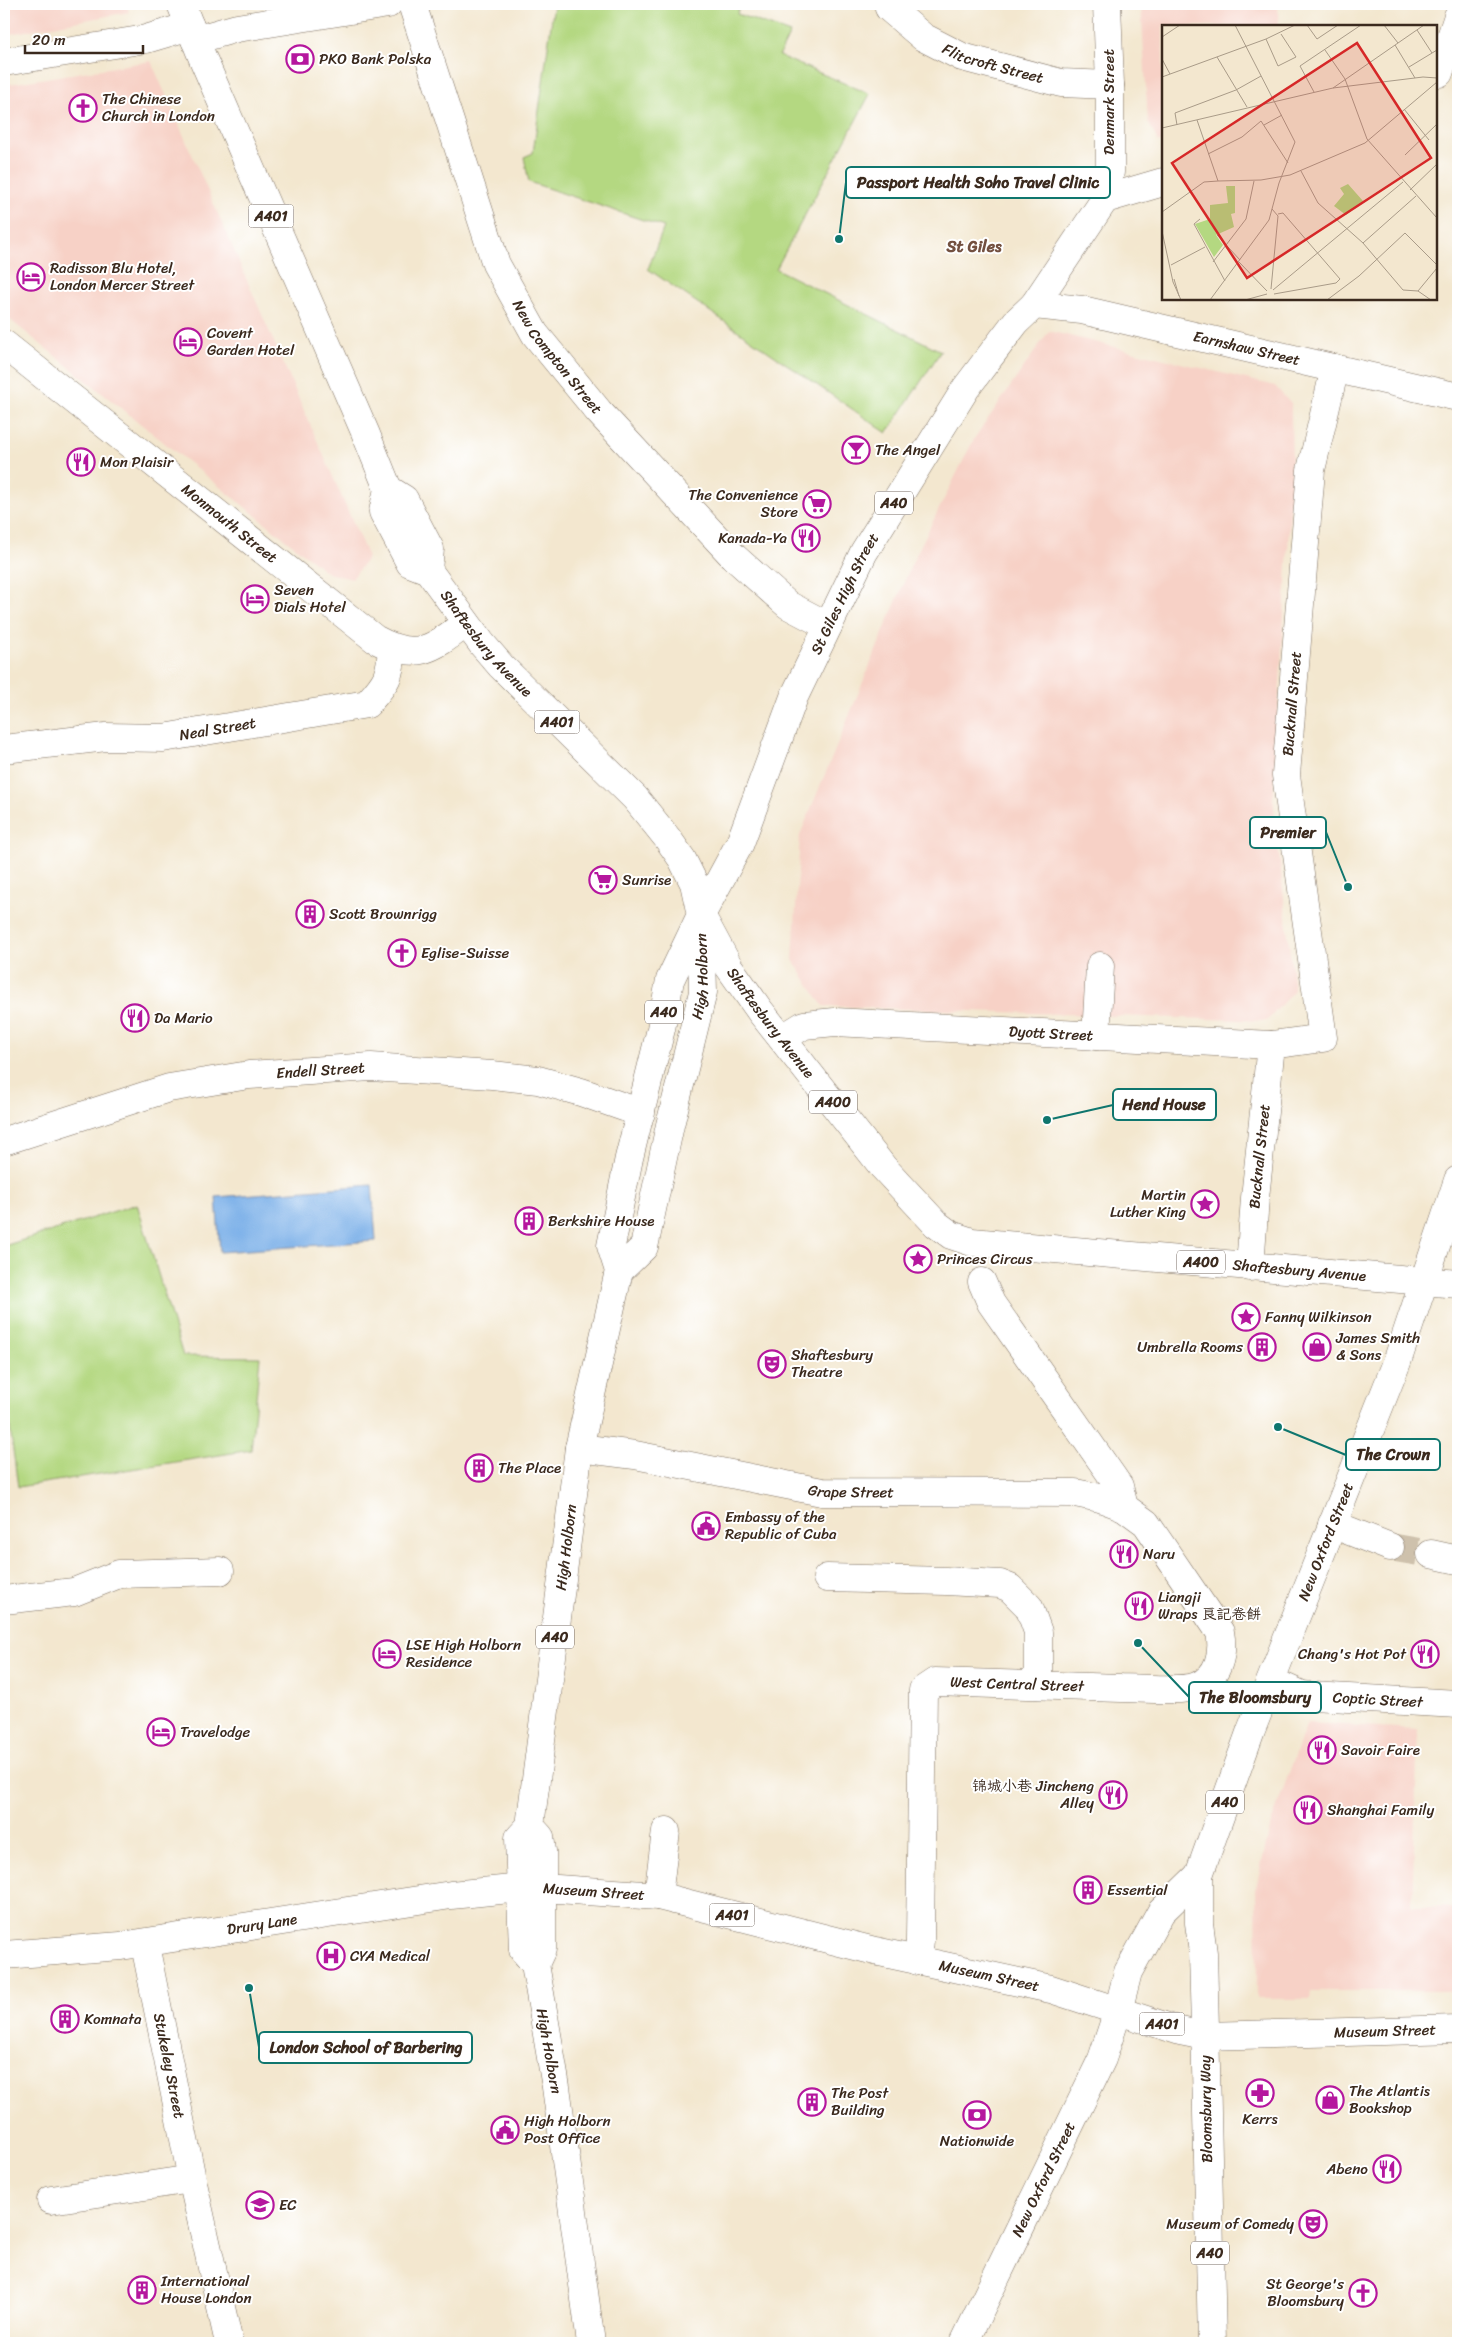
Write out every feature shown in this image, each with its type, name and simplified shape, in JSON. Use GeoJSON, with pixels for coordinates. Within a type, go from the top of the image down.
{"type":"FeatureCollection","features":[{"type":"Feature","properties":{"kind":"main road"},"geometry":{"type":"LineString","coordinates":[[4,62],[146,39],[189,23],[236,28],[388,4]]}},
{"type":"Feature","properties":{"kind":"main road","name":"New Compton Street"},"geometry":{"type":"LineString","coordinates":[[412,4],[496,264],[535,334],[600,412],[734,557],[788,605],[828,626]]}},
{"type":"Feature","properties":{"kind":"main road","name":"Denmark Street"},"geometry":{"type":"LineString","coordinates":[[1105,199],[1110,172],[1110,85],[1106,4]]}},
{"type":"Feature","properties":{"kind":"main road","name":"Flitcroft Street"},"geometry":{"type":"LineString","coordinates":[[889,8],[923,37],[962,57],[1061,83],[1110,85]]}},
{"type":"Feature","properties":{"kind":"main road"},"geometry":{"type":"LineString","coordinates":[[1444,75],[1458,16]]}},
{"type":"Feature","properties":{"kind":"main road","name":"Shaftesbury Avenue"},"geometry":{"type":"LineString","coordinates":[[189,23],[388,489],[404,499],[430,549],[428,570],[466,623],[501,666],[634,798],[657,825],[682,859],[694,883],[701,915],[729,967],[760,1011],[884,1167],[925,1215],[951,1236],[972,1242],[994,1245],[1152,1256],[1250,1267],[1425,1281]]}},
{"type":"Feature","properties":{"kind":"main road"},"geometry":{"type":"LineString","coordinates":[[1105,199],[1162,182]]}},
{"type":"Feature","properties":{"kind":"main road","name":"St Giles High Street"},"geometry":{"type":"LineString","coordinates":[[701,915],[740,843],[794,697],[864,552],[929,446],[972,381],[1016,322],[1034,305],[1105,199]]}},
{"type":"Feature","properties":{"kind":"main road","name":"Earnshaw Street"},"geometry":{"type":"LineString","coordinates":[[1034,305],[1082,310],[1458,397]]}},
{"type":"Feature","properties":{"kind":"main road","name":"Monmouth Street"},"geometry":{"type":"LineString","coordinates":[[4,344],[375,639],[392,648],[407,651],[435,647],[466,623]]}},
{"type":"Feature","properties":{"kind":"main road","name":"Bucknall Street"},"geometry":{"type":"LineString","coordinates":[[1323,1038],[1286,775],[1311,470],[1335,368]]}},
{"type":"Feature","properties":{"kind":"main road","name":"Neal Street"},"geometry":{"type":"LineString","coordinates":[[4,750],[106,737],[163,738],[367,704],[386,682],[391,669],[392,648]]}},
{"type":"Feature","properties":{"kind":"main road","name":"High Holborn"},"geometry":{"type":"LineString","coordinates":[[591,2343],[556,2087],[534,1964],[542,1950],[532,1888],[540,1837],[530,1826],[579,1448],[619,1271],[611,1246],[661,1028],[670,980],[701,915]]}},
{"type":"Feature","properties":{"kind":"main road","name":"High Holborn"},"geometry":{"type":"LineString","coordinates":[[619,1271],[644,1247],[672,1118],[703,992],[701,915]]}},
{"type":"Feature","properties":{"kind":"main road"},"geometry":{"type":"LineString","coordinates":[[1085,1036],[1100,966]]}},
{"type":"Feature","properties":{"kind":"main road","name":"Dyott Street"},"geometry":{"type":"LineString","coordinates":[[783,1038],[804,1025],[835,1022],[1271,1045],[1323,1038]]}},
{"type":"Feature","properties":{"kind":"main road","name":"Bucknall Street"},"geometry":{"type":"LineString","coordinates":[[1250,1267],[1255,1198],[1271,1045]]}},
{"type":"Feature","properties":{"kind":"main road","name":"Endell Street"},"geometry":{"type":"LineString","coordinates":[[4,1141],[169,1088],[250,1075],[362,1067],[492,1075],[538,1080],[587,1094],[641,1113]]}},
{"type":"Feature","properties":{"kind":"main road","name":"New Oxford Street"},"geometry":{"type":"LineString","coordinates":[[964,2343],[1092,2082],[1118,2011],[1128,1972],[1161,1912],[1199,1875],[1251,1730],[1397,1362],[1458,1180]]}},
{"type":"Feature","properties":{"kind":"main road","name":"A400"},"geometry":{"type":"LineString","coordinates":[[1425,1281],[1458,1284]]}},
{"type":"Feature","properties":{"kind":"main road"},"geometry":{"type":"LineString","coordinates":[[982,1282],[991,1303],[1119,1486],[1124,1507]]}},
{"type":"Feature","properties":{"kind":"main road","name":"Grape Street"},"geometry":{"type":"LineString","coordinates":[[579,1448],[635,1455],[822,1492],[1075,1493],[1100,1498],[1124,1507]]}},
{"type":"Feature","properties":{"kind":"main road","name":"West Central Street"},"geometry":{"type":"LineString","coordinates":[[918,1961],[920,1940],[923,1690],[935,1682],[1147,1689],[1196,1687],[1207,1680],[1221,1658],[1223,1646],[1220,1632],[1146,1523],[1124,1507]]}},
{"type":"Feature","properties":{"kind":"main road"},"geometry":{"type":"LineString","coordinates":[[1332,1524],[1390,1547]]}},
{"type":"Feature","properties":{"kind":"main road"},"geometry":{"type":"LineString","coordinates":[[1431,1554],[1458,1560]]}},
{"type":"Feature","properties":{"kind":"main road"},"geometry":{"type":"LineString","coordinates":[[4,1600],[74,1592],[119,1574],[220,1572]]}},
{"type":"Feature","properties":{"kind":"main road"},"geometry":{"type":"LineString","coordinates":[[828,1578],[946,1581],[1000,1584],[1010,1588],[1029,1607],[1038,1632],[1038,1685]]}},
{"type":"Feature","properties":{"kind":"main road","name":"Coptic Street"},"geometry":{"type":"LineString","coordinates":[[1271,1681],[1302,1694],[1312,1696],[1458,1704]]}},
{"type":"Feature","properties":{"kind":"main road"},"geometry":{"type":"LineString","coordinates":[[658,1896],[666,1831]]}},
{"type":"Feature","properties":{"kind":"main road","name":"Bloomsbury Way"},"geometry":{"type":"LineString","coordinates":[[1199,1875],[1199,1923],[1203,1953],[1212,2343]]}},
{"type":"Feature","properties":{"kind":"main road","name":"Museum Street"},"geometry":{"type":"LineString","coordinates":[[532,1888],[658,1896],[918,1961],[1051,1989],[1180,2031],[1205,2036],[1458,2030]]}},
{"type":"Feature","properties":{"kind":"main road","name":"Drury Lane"},"geometry":{"type":"LineString","coordinates":[[4,1954],[145,1943],[451,1895],[532,1888]]}},
{"type":"Feature","properties":{"kind":"main road","name":"Stukeley Street"},"geometry":{"type":"LineString","coordinates":[[146,1950],[192,2179],[229,2343]]}},
{"type":"Feature","properties":{"kind":"main road"},"geometry":{"type":"LineString","coordinates":[[51,2200],[192,2179]]}},
{"type":"Feature","properties":{"kind":"shaded area"},"geometry":{"type":"Polygon","coordinates":[[[4,4],[126,4],[129,12],[4,35],[4,4]]]}},
{"type":"Feature","properties":{"kind":"shaded area"},"geometry":{"type":"Polygon","coordinates":[[[1141,4],[1278,4],[1279,25],[1162,25],[1162,143],[1158,141],[1148,122],[1141,4]]]}},
{"type":"Feature","properties":{"kind":"shaded area"},"geometry":{"type":"Polygon","coordinates":[[[151,61],[368,557],[352,579],[328,573],[4,315],[4,85],[151,61]]]}},
{"type":"Feature","properties":{"kind":"shaded area"},"geometry":{"type":"Polygon","coordinates":[[[1049,331],[1275,386],[1291,404],[1292,480],[1273,799],[1294,990],[1267,1021],[823,1006],[793,960],[800,835],[912,563],[974,439],[1049,331]]]}},
{"type":"Feature","properties":{"kind":"shaded area"},"geometry":{"type":"Polygon","coordinates":[[[1307,1723],[1418,1729],[1412,1907],[1458,1908],[1458,1991],[1311,1991],[1310,1999],[1257,1999],[1256,1887],[1272,1820],[1307,1723]]]}},
{"type":"Feature","properties":{"kind":"green space"},"geometry":{"type":"Polygon","coordinates":[[[554,4],[740,4],[737,14],[790,33],[779,56],[870,94],[776,269],[941,351],[887,433],[648,269],[664,227],[529,182],[524,157],[533,153],[554,4]]]}},
{"type":"Feature","properties":{"kind":"green space"},"geometry":{"type":"Polygon","coordinates":[[[137,1204],[183,1356],[260,1357],[251,1450],[18,1487],[4,1383],[4,1246],[137,1204]]]}},
{"type":"Feature","properties":{"kind":"water"},"geometry":{"type":"Polygon","coordinates":[[[372,1185],[376,1241],[220,1252],[216,1197],[372,1185]]]}},
{"type":"Feature","properties":{"kind":"tunnel"},"geometry":{"type":"LineString","coordinates":[[1390,1547],[1431,1554]]}},
{"type":"Feature","properties":{"kind":"place","name":"PKO Bank Polska"},"geometry":{"type":"Point","coordinates":[300,59]}},
{"type":"Feature","properties":{"kind":"place","name":"The Chinese Church in London"},"geometry":{"type":"Point","coordinates":[83,108]}},
{"type":"Feature","properties":{"kind":"place","name":"Passport Health Soho Travel Clinic"},"geometry":{"type":"Point","coordinates":[839,239]}},
{"type":"Feature","properties":{"kind":"place","name":"Radisson Blu Hotel, London Mercer Street"},"geometry":{"type":"Point","coordinates":[31,277]}},
{"type":"Feature","properties":{"kind":"place","name":"Covent Garden Hotel"},"geometry":{"type":"Point","coordinates":[188,342]}},
{"type":"Feature","properties":{"kind":"place","name":"The Angel"},"geometry":{"type":"Point","coordinates":[856,450]}},
{"type":"Feature","properties":{"kind":"place","name":"Mon Plaisir"},"geometry":{"type":"Point","coordinates":[81,462]}},
{"type":"Feature","properties":{"kind":"place","name":"The Convenience Store"},"geometry":{"type":"Point","coordinates":[817,504]}},
{"type":"Feature","properties":{"kind":"place","name":"Kanada-Ya"},"geometry":{"type":"Point","coordinates":[806,538]}},
{"type":"Feature","properties":{"kind":"place","name":"Seven Dials Hotel"},"geometry":{"type":"Point","coordinates":[255,599]}},
{"type":"Feature","properties":{"kind":"place","name":"Sunrise"},"geometry":{"type":"Point","coordinates":[603,880]}},
{"type":"Feature","properties":{"kind":"place","name":"Premier"},"geometry":{"type":"Point","coordinates":[1348,887]}},
{"type":"Feature","properties":{"kind":"place","name":"Scott Brownrigg"},"geometry":{"type":"Point","coordinates":[310,914]}},
{"type":"Feature","properties":{"kind":"place","name":"Eglise-Suisse"},"geometry":{"type":"Point","coordinates":[402,953]}},
{"type":"Feature","properties":{"kind":"place","name":"Da Mario"},"geometry":{"type":"Point","coordinates":[135,1018]}},
{"type":"Feature","properties":{"kind":"place","name":"Hend House"},"geometry":{"type":"Point","coordinates":[1047,1120]}},
{"type":"Feature","properties":{"kind":"place","name":"Martin Luther King"},"geometry":{"type":"Point","coordinates":[1205,1204]}},
{"type":"Feature","properties":{"kind":"place","name":"Berkshire House"},"geometry":{"type":"Point","coordinates":[529,1221]}},
{"type":"Feature","properties":{"kind":"place","name":"Princes Circus"},"geometry":{"type":"Point","coordinates":[918,1259]}},
{"type":"Feature","properties":{"kind":"place","name":"Fanny Wilkinson"},"geometry":{"type":"Point","coordinates":[1246,1317]}},
{"type":"Feature","properties":{"kind":"place","name":"Umbrella Rooms"},"geometry":{"type":"Point","coordinates":[1262,1347]}},
{"type":"Feature","properties":{"kind":"place","name":"James Smith & Sons"},"geometry":{"type":"Point","coordinates":[1317,1347]}},
{"type":"Feature","properties":{"kind":"place","name":"Shaftesbury Theatre"},"geometry":{"type":"Point","coordinates":[772,1364]}},
{"type":"Feature","properties":{"kind":"place","name":"The Crown"},"geometry":{"type":"Point","coordinates":[1278,1427]}},
{"type":"Feature","properties":{"kind":"place","name":"The Place"},"geometry":{"type":"Point","coordinates":[479,1468]}},
{"type":"Feature","properties":{"kind":"place","name":"Embassy of the Republic of Cuba"},"geometry":{"type":"Point","coordinates":[706,1526]}},
{"type":"Feature","properties":{"kind":"place","name":"Naru"},"geometry":{"type":"Point","coordinates":[1124,1554]}},
{"type":"Feature","properties":{"kind":"place","name":"Liangji Wraps 良記卷餅"},"geometry":{"type":"Point","coordinates":[1139,1606]}},
{"type":"Feature","properties":{"kind":"place","name":"The Bloomsbury"},"geometry":{"type":"Point","coordinates":[1138,1643]}},
{"type":"Feature","properties":{"kind":"place","name":"LSE High Holborn Residence"},"geometry":{"type":"Point","coordinates":[387,1654]}},
{"type":"Feature","properties":{"kind":"place","name":"Chang's Hot Pot"},"geometry":{"type":"Point","coordinates":[1425,1654]}},
{"type":"Feature","properties":{"kind":"place","name":"Travelodge"},"geometry":{"type":"Point","coordinates":[161,1732]}},
{"type":"Feature","properties":{"kind":"place","name":"Savoir Faire"},"geometry":{"type":"Point","coordinates":[1322,1750]}},
{"type":"Feature","properties":{"kind":"place","name":"锦城小巷 Jincheng Alley"},"geometry":{"type":"Point","coordinates":[1113,1795]}},
{"type":"Feature","properties":{"kind":"place","name":"Shanghai Family"},"geometry":{"type":"Point","coordinates":[1308,1810]}},
{"type":"Feature","properties":{"kind":"place","name":"Essential"},"geometry":{"type":"Point","coordinates":[1088,1890]}},
{"type":"Feature","properties":{"kind":"place","name":"CYA Medical"},"geometry":{"type":"Point","coordinates":[331,1956]}},
{"type":"Feature","properties":{"kind":"place","name":"London School of Barbering"},"geometry":{"type":"Point","coordinates":[249,1988]}},
{"type":"Feature","properties":{"kind":"place","name":"Komnata"},"geometry":{"type":"Point","coordinates":[65,2019]}},
{"type":"Feature","properties":{"kind":"place","name":"Kerrs"},"geometry":{"type":"Point","coordinates":[1260,2093]}},
{"type":"Feature","properties":{"kind":"place","name":"The Atlantis Bookshop"},"geometry":{"type":"Point","coordinates":[1330,2100]}},
{"type":"Feature","properties":{"kind":"place","name":"The Post Building"},"geometry":{"type":"Point","coordinates":[812,2102]}},
{"type":"Feature","properties":{"kind":"place","name":"Nationwide"},"geometry":{"type":"Point","coordinates":[977,2115]}},
{"type":"Feature","properties":{"kind":"place","name":"High Holborn Post Office"},"geometry":{"type":"Point","coordinates":[505,2130]}},
{"type":"Feature","properties":{"kind":"place","name":"Abeno"},"geometry":{"type":"Point","coordinates":[1387,2169]}},
{"type":"Feature","properties":{"kind":"place","name":"EC"},"geometry":{"type":"Point","coordinates":[260,2205]}},
{"type":"Feature","properties":{"kind":"place","name":"Museum of Comedy"},"geometry":{"type":"Point","coordinates":[1313,2224]}},
{"type":"Feature","properties":{"kind":"place","name":"International House London"},"geometry":{"type":"Point","coordinates":[142,2290]}},
{"type":"Feature","properties":{"kind":"place","name":"St George's Bloomsbury"},"geometry":{"type":"Point","coordinates":[1363,2293]}},
{"type":"Feature","properties":{"kind":"district","name":"St Giles"},"geometry":{"type":"Point","coordinates":[974,246]}}]}
